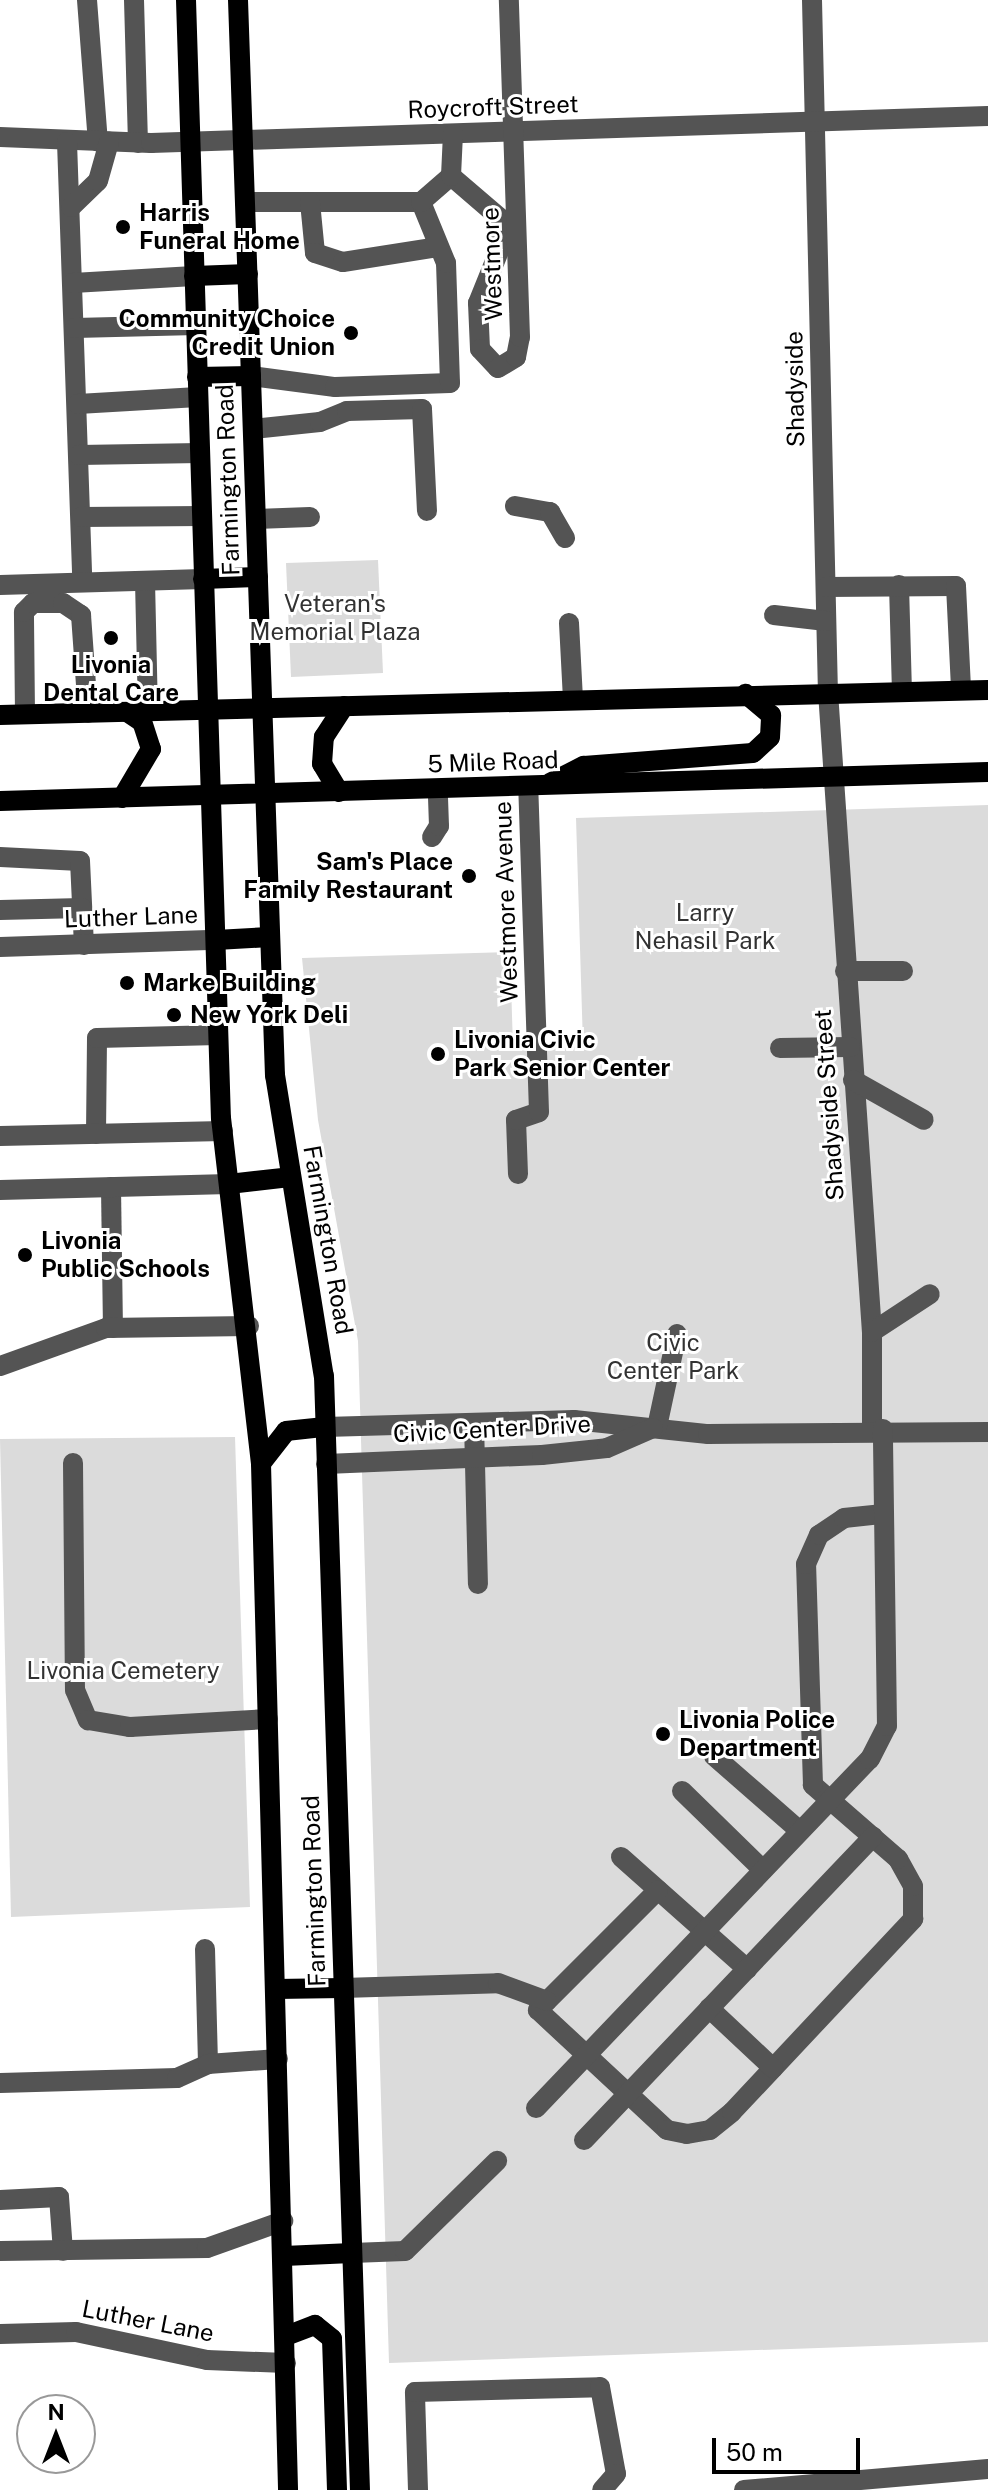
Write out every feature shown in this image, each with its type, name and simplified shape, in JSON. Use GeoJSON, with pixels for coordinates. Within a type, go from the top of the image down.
{"type":"FeatureCollection","features":[{"type":"Feature","properties":{"kind":"main road","name":"Farmington Road"},"geometry":{"type":"LineString","coordinates":[[186,0],[218,1035],[223,1131],[249,1326],[261,1464],[288,2490]]}},
{"type":"Feature","properties":{"kind":"main road","name":"Farmington Road"},"geometry":{"type":"LineString","coordinates":[[238,0],[275,1075],[290,1177],[319,1330],[325,1427],[360,2490]]}},
{"type":"Feature","properties":{"kind":"main road"},"geometry":{"type":"LineString","coordinates":[[194,276],[248,274]]}},
{"type":"Feature","properties":{"kind":"main road"},"geometry":{"type":"LineString","coordinates":[[198,387],[251,376]]}},
{"type":"Feature","properties":{"kind":"main road"},"geometry":{"type":"LineString","coordinates":[[203,579],[258,577]]}},
{"type":"Feature","properties":{"kind":"main road"},"geometry":{"type":"LineString","coordinates":[[0,726],[14,715],[988,690]]}},
{"type":"Feature","properties":{"kind":"main road"},"geometry":{"type":"LineString","coordinates":[[536,787],[584,766],[753,753],[770,737],[771,715],[746,694]]}},
{"type":"Feature","properties":{"kind":"main road"},"geometry":{"type":"LineString","coordinates":[[339,792],[322,764],[324,737],[344,706]]}},
{"type":"Feature","properties":{"kind":"main road"},"geometry":{"type":"LineString","coordinates":[[122,798],[151,749],[138,711]]}},
{"type":"Feature","properties":{"kind":"main road","name":"5 Mile Road"},"geometry":{"type":"LineString","coordinates":[[0,801],[988,772]]}},
{"type":"Feature","properties":{"kind":"main road"},"geometry":{"type":"LineString","coordinates":[[216,940],[269,937]]}},
{"type":"Feature","properties":{"kind":"main road"},"geometry":{"type":"LineString","coordinates":[[229,1184],[290,1177]]}},
{"type":"Feature","properties":{"kind":"main road"},"geometry":{"type":"LineString","coordinates":[[261,1464],[286,1431],[325,1427]]}},
{"type":"Feature","properties":{"kind":"main road"},"geometry":{"type":"LineString","coordinates":[[276,1989],[343,1988]]}},
{"type":"Feature","properties":{"kind":"main road"},"geometry":{"type":"LineString","coordinates":[[284,2256],[352,2253]]}},
{"type":"Feature","properties":{"kind":"main road"},"geometry":{"type":"LineString","coordinates":[[286,2336],[315,2325],[332,2339],[337,2490]]}},
{"type":"Feature","properties":{"kind":"street"},"geometry":{"type":"LineString","coordinates":[[71,207],[98,181],[104,142],[87,0]]}},
{"type":"Feature","properties":{"kind":"street"},"geometry":{"type":"LineString","coordinates":[[134,0],[138,143]]}},
{"type":"Feature","properties":{"kind":"street"},"geometry":{"type":"LineString","coordinates":[[509,0],[513,133]]}},
{"type":"Feature","properties":{"kind":"street","name":"Shadyside"},"geometry":{"type":"LineString","coordinates":[[812,0],[832,777]]}},
{"type":"Feature","properties":{"kind":"street","name":"Roycroft Street"},"geometry":{"type":"LineString","coordinates":[[0,137],[67,142],[190,142],[988,116]]}},
{"type":"Feature","properties":{"kind":"street","name":"Westmore"},"geometry":{"type":"LineString","coordinates":[[451,176],[500,218],[499,251],[478,303],[487,362],[510,364],[520,348],[513,133]]}},
{"type":"Feature","properties":{"kind":"street"},"geometry":{"type":"LineString","coordinates":[[245,202],[421,202],[451,176],[453,134]]}},
{"type":"Feature","properties":{"kind":"street"},"geometry":{"type":"LineString","coordinates":[[67,142],[82,582]]}},
{"type":"Feature","properties":{"kind":"street"},"geometry":{"type":"LineString","coordinates":[[310,202],[315,253],[343,262],[439,247]]}},
{"type":"Feature","properties":{"kind":"street"},"geometry":{"type":"LineString","coordinates":[[251,376],[335,387],[450,383],[439,247],[421,202]]}},
{"type":"Feature","properties":{"kind":"street"},"geometry":{"type":"LineString","coordinates":[[73,283],[194,276]]}},
{"type":"Feature","properties":{"kind":"street"},"geometry":{"type":"LineString","coordinates":[[75,328],[196,325]]}},
{"type":"Feature","properties":{"kind":"street"},"geometry":{"type":"LineString","coordinates":[[78,404],[198,387]]}},
{"type":"Feature","properties":{"kind":"street"},"geometry":{"type":"LineString","coordinates":[[253,429],[320,422],[347,411],[422,409],[427,511]]}},
{"type":"Feature","properties":{"kind":"street"},"geometry":{"type":"LineString","coordinates":[[79,455],[200,453]]}},
{"type":"Feature","properties":{"kind":"street"},"geometry":{"type":"LineString","coordinates":[[515,506],[550,512],[565,538]]}},
{"type":"Feature","properties":{"kind":"street"},"geometry":{"type":"LineString","coordinates":[[81,517],[202,516]]}},
{"type":"Feature","properties":{"kind":"street"},"geometry":{"type":"LineString","coordinates":[[256,519],[310,517]]}},
{"type":"Feature","properties":{"kind":"street"},"geometry":{"type":"LineString","coordinates":[[0,585],[203,579]]}},
{"type":"Feature","properties":{"kind":"street"},"geometry":{"type":"LineString","coordinates":[[138,711],[145,581]]}},
{"type":"Feature","properties":{"kind":"street"},"geometry":{"type":"LineString","coordinates":[[899,585],[902,691]]}},
{"type":"Feature","properties":{"kind":"street"},"geometry":{"type":"LineString","coordinates":[[826,587],[956,586],[961,690]]}},
{"type":"Feature","properties":{"kind":"street"},"geometry":{"type":"LineString","coordinates":[[14,715],[24,612],[33,603],[63,603],[81,615],[88,713]]}},
{"type":"Feature","properties":{"kind":"street"},"geometry":{"type":"LineString","coordinates":[[774,615],[826,621]]}},
{"type":"Feature","properties":{"kind":"street"},"geometry":{"type":"LineString","coordinates":[[569,623],[573,699]]}},
{"type":"Feature","properties":{"kind":"street","name":"Shadyside Street"},"geometry":{"type":"LineString","coordinates":[[536,2108],[870,1759],[887,1726],[878,1429],[832,777]]}},
{"type":"Feature","properties":{"kind":"street","name":"Westmore Avenue"},"geometry":{"type":"LineString","coordinates":[[518,1174],[516,1120],[539,1112],[536,787]]}},
{"type":"Feature","properties":{"kind":"street"},"geometry":{"type":"LineString","coordinates":[[432,837],[439,826],[438,790]]}},
{"type":"Feature","properties":{"kind":"street"},"geometry":{"type":"LineString","coordinates":[[0,857],[80,861],[84,945]]}},
{"type":"Feature","properties":{"kind":"street"},"geometry":{"type":"LineString","coordinates":[[0,910],[82,908]]}},
{"type":"Feature","properties":{"kind":"street","name":"Luther Lane"},"geometry":{"type":"LineString","coordinates":[[0,947],[216,940]]}},
{"type":"Feature","properties":{"kind":"street"},"geometry":{"type":"LineString","coordinates":[[845,971],[903,971]]}},
{"type":"Feature","properties":{"kind":"street"},"geometry":{"type":"LineString","coordinates":[[96,1134],[97,1038],[218,1035]]}},
{"type":"Feature","properties":{"kind":"street"},"geometry":{"type":"LineString","coordinates":[[780,1048],[850,1047]]}},
{"type":"Feature","properties":{"kind":"street"},"geometry":{"type":"LineString","coordinates":[[853,1080],[924,1120]]}},
{"type":"Feature","properties":{"kind":"street"},"geometry":{"type":"LineString","coordinates":[[0,1136],[223,1131]]}},
{"type":"Feature","properties":{"kind":"street"},"geometry":{"type":"LineString","coordinates":[[0,1190],[229,1184]]}},
{"type":"Feature","properties":{"kind":"street"},"geometry":{"type":"LineString","coordinates":[[111,1187],[113,1328]]}},
{"type":"Feature","properties":{"kind":"street"},"geometry":{"type":"LineString","coordinates":[[872,1332],[930,1294]]}},
{"type":"Feature","properties":{"kind":"street"},"geometry":{"type":"LineString","coordinates":[[0,1366],[113,1328],[249,1326]]}},
{"type":"Feature","properties":{"kind":"street"},"geometry":{"type":"LineString","coordinates":[[657,1427],[677,1334]]}},
{"type":"Feature","properties":{"kind":"street"},"geometry":{"type":"LineString","coordinates":[[474,1423],[478,1584]]}},
{"type":"Feature","properties":{"kind":"street","name":"Civic Center Drive"},"geometry":{"type":"LineString","coordinates":[[325,1427],[474,1423],[657,1427],[708,1434],[878,1429],[988,1432]]}},
{"type":"Feature","properties":{"kind":"street","name":"Civic Center Drive"},"geometry":{"type":"LineString","coordinates":[[326,1464],[475,1461],[607,1448],[657,1427]]}},
{"type":"Feature","properties":{"kind":"street"},"geometry":{"type":"LineString","coordinates":[[73,1463],[75,1690],[88,1720],[130,1727],[268,1719]]}},
{"type":"Feature","properties":{"kind":"street"},"geometry":{"type":"LineString","coordinates":[[658,1890],[538,2010],[667,2130],[687,2134],[710,2130],[773,2068],[913,1919],[913,1886],[873,1837],[813,1785],[806,1564],[819,1535],[844,1518],[881,1514]]}},
{"type":"Feature","properties":{"kind":"street"},"geometry":{"type":"LineString","coordinates":[[714,1756],[800,1831]]}},
{"type":"Feature","properties":{"kind":"street"},"geometry":{"type":"LineString","coordinates":[[682,1791],[763,1870]]}},
{"type":"Feature","properties":{"kind":"street"},"geometry":{"type":"LineString","coordinates":[[584,2140],[873,1837]]}},
{"type":"Feature","properties":{"kind":"street"},"geometry":{"type":"LineString","coordinates":[[621,1857],[747,1969]]}},
{"type":"Feature","properties":{"kind":"street"},"geometry":{"type":"LineString","coordinates":[[205,1949],[208,2064]]}},
{"type":"Feature","properties":{"kind":"street"},"geometry":{"type":"LineString","coordinates":[[343,1988],[498,1983],[547,2001]]}},
{"type":"Feature","properties":{"kind":"street"},"geometry":{"type":"LineString","coordinates":[[709,2008],[773,2068]]}},
{"type":"Feature","properties":{"kind":"street"},"geometry":{"type":"LineString","coordinates":[[0,2083],[177,2078],[208,2064],[278,2059]]}},
{"type":"Feature","properties":{"kind":"street"},"geometry":{"type":"LineString","coordinates":[[352,2253],[405,2251],[497,2161]]}},
{"type":"Feature","properties":{"kind":"street"},"geometry":{"type":"LineString","coordinates":[[0,2200],[59,2197],[63,2251]]}},
{"type":"Feature","properties":{"kind":"street"},"geometry":{"type":"LineString","coordinates":[[0,2251],[207,2248],[283,2221]]}},
{"type":"Feature","properties":{"kind":"street","name":"Luther Lane"},"geometry":{"type":"LineString","coordinates":[[0,2334],[76,2332],[207,2360],[286,2363]]}},
{"type":"Feature","properties":{"kind":"street"},"geometry":{"type":"LineString","coordinates":[[418,2490],[415,2392],[600,2387],[616,2474],[602,2490]]}},
{"type":"Feature","properties":{"kind":"street"},"geometry":{"type":"LineString","coordinates":[[744,2490],[988,2469]]}},
{"type":"Feature","properties":{"kind":"green space","name":"Veteran's Memorial Plaza"},"geometry":{"type":"Polygon","coordinates":[[[378,560],[383,673],[291,677],[286,563],[378,560]]]}},
{"type":"Feature","properties":{"kind":"green space","name":"Civic Center Park"},"geometry":{"type":"Polygon","coordinates":[[[988,805],[988,2342],[389,2363],[358,1341],[318,1120],[302,958],[510,952],[513,1047],[583,1045],[576,818],[988,805]]]}},
{"type":"Feature","properties":{"kind":"green space","name":"Livonia Cemetery"},"geometry":{"type":"Polygon","coordinates":[[[235,1437],[250,1907],[11,1917],[0,1439],[235,1437]]]}},
{"type":"Feature","properties":{"kind":"place","name":"Harris Funeral Home"},"geometry":{"type":"Point","coordinates":[123,227]}},
{"type":"Feature","properties":{"kind":"place","name":"Community Choice Credit Union"},"geometry":{"type":"Point","coordinates":[351,333]}},
{"type":"Feature","properties":{"kind":"place","name":"Livonia Dental Care"},"geometry":{"type":"Point","coordinates":[111,638]}},
{"type":"Feature","properties":{"kind":"place","name":"Sam's Place Family Restaurant"},"geometry":{"type":"Point","coordinates":[469,876]}},
{"type":"Feature","properties":{"kind":"place","name":"Marke Building"},"geometry":{"type":"Point","coordinates":[127,983]}},
{"type":"Feature","properties":{"kind":"place","name":"New York Deli"},"geometry":{"type":"Point","coordinates":[174,1015]}},
{"type":"Feature","properties":{"kind":"place","name":"Livonia Civic Park Senior Center"},"geometry":{"type":"Point","coordinates":[438,1054]}},
{"type":"Feature","properties":{"kind":"place","name":"Livonia Public Schools"},"geometry":{"type":"Point","coordinates":[25,1255]}},
{"type":"Feature","properties":{"kind":"place","name":"Livonia Police Department"},"geometry":{"type":"Point","coordinates":[663,1734]}},
{"type":"Feature","properties":{"kind":"park label","name":"Larry Nehasil Park"},"geometry":{"type":"Point","coordinates":[705,927]}}]}
